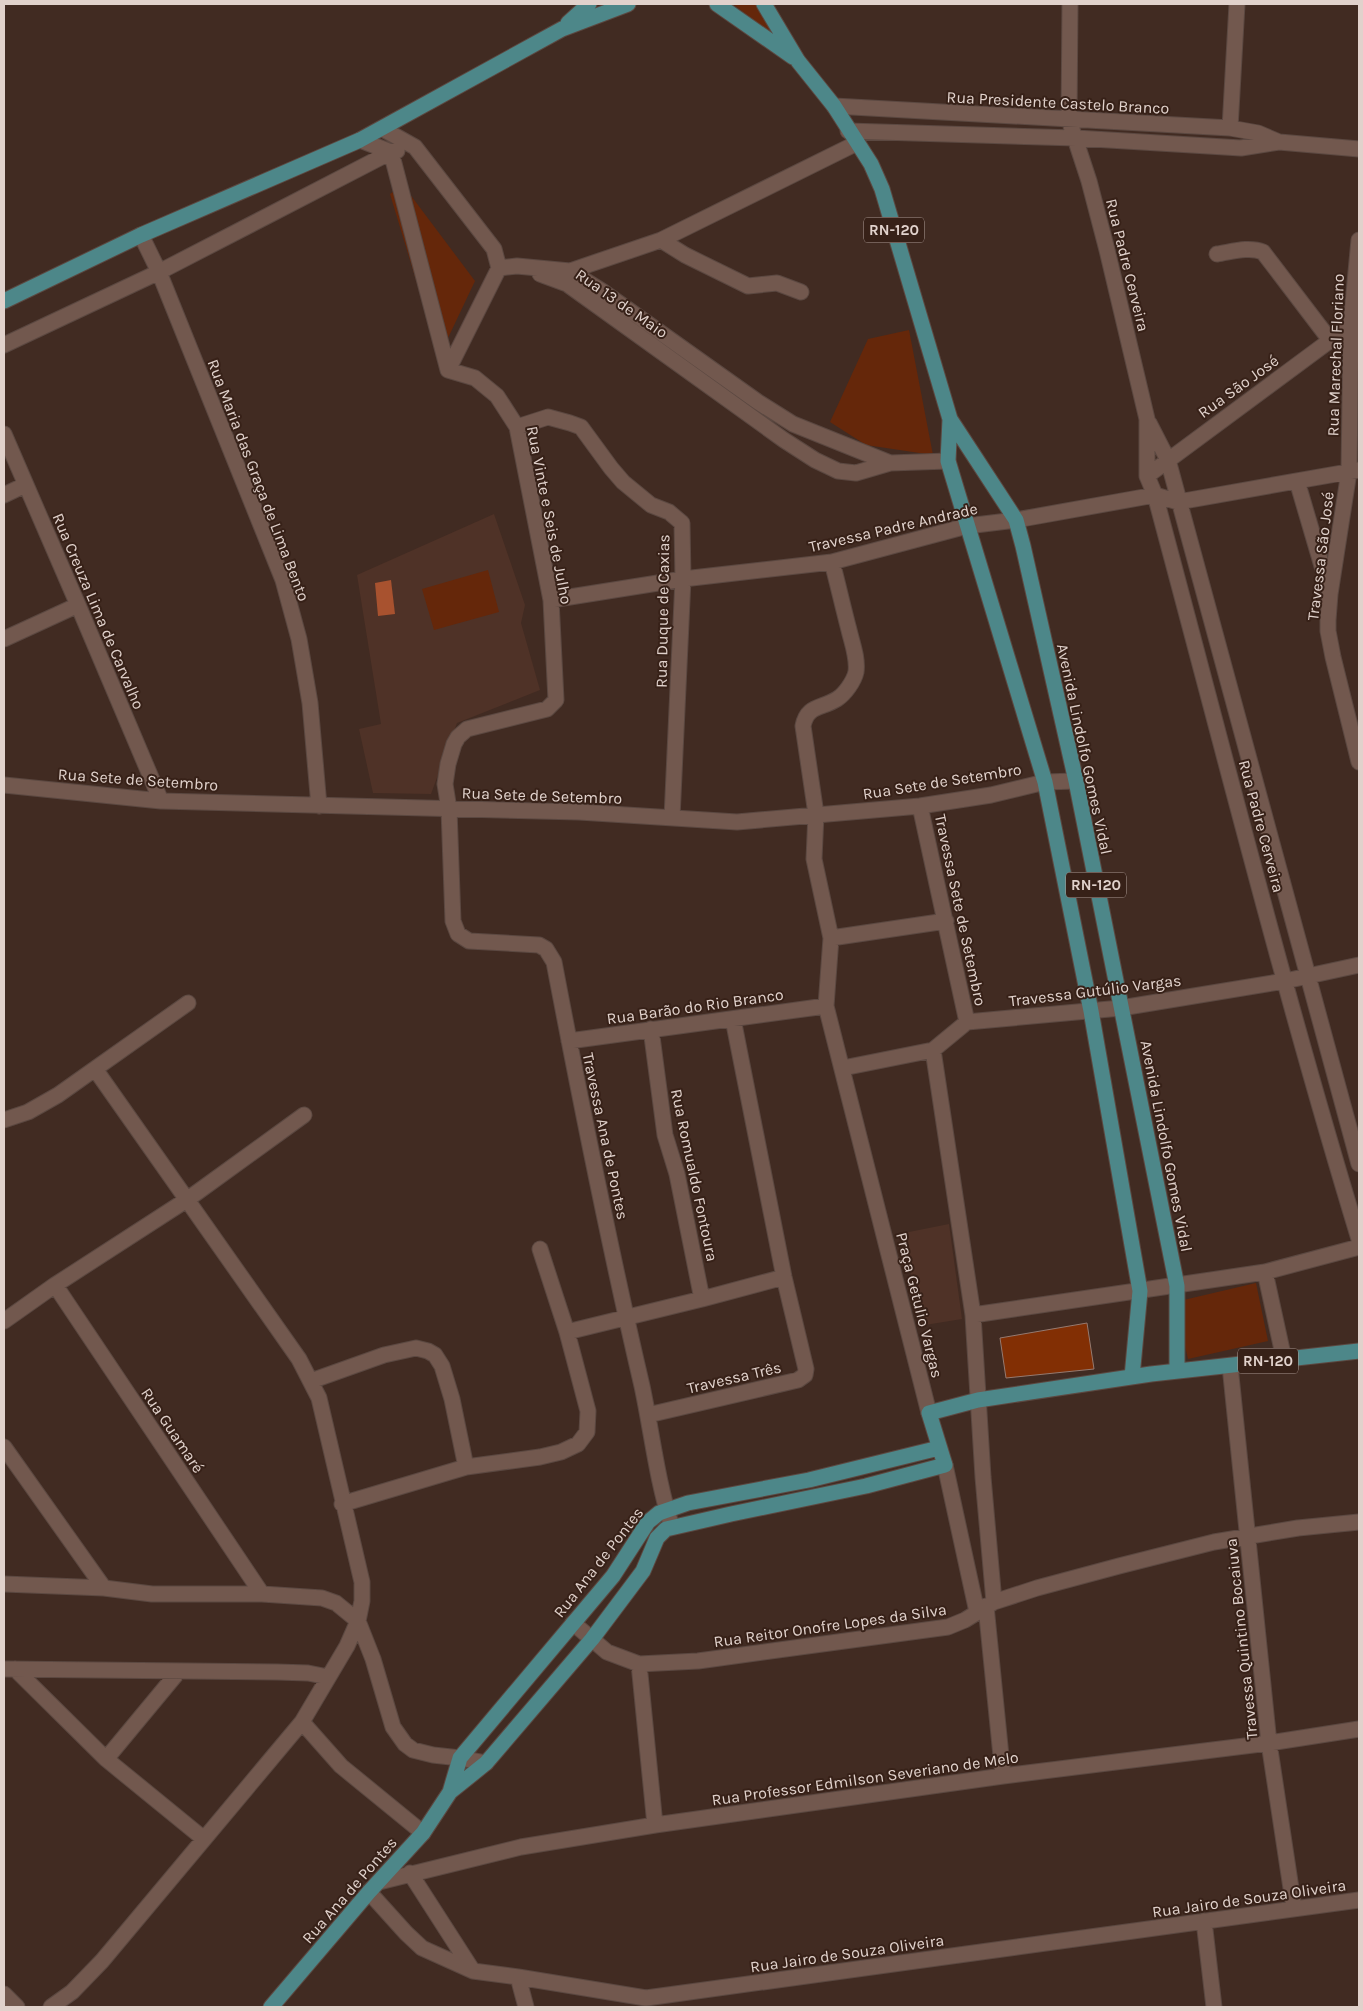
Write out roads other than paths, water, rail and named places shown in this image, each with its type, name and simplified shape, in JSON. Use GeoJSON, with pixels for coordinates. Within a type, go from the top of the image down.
{"type":"FeatureCollection","features":[{"type":"Feature","properties":{"kind":"main road"},"geometry":{"type":"LineString","coordinates":[[562,28],[589,4]]}},
{"type":"Feature","properties":{"kind":"main road"},"geometry":{"type":"LineString","coordinates":[[4,301],[141,234],[360,140],[383,129],[562,28],[628,4]]}},
{"type":"Feature","properties":{"kind":"main road","name":"Avenida Lindolfo Gomes Vidal"},"geometry":{"type":"LineString","coordinates":[[717,4],[798,61]]}},
{"type":"Feature","properties":{"kind":"main road","name":"Avenida Lindolfo Gomes Vidal"},"geometry":{"type":"LineString","coordinates":[[764,4],[798,61],[834,106],[871,164],[882,189],[950,419],[1016,520],[1076,781],[1177,1286],[1177,1372]]}},
{"type":"Feature","properties":{"kind":"main road","name":"Avenida Lindolfo Gomes Vidal"},"geometry":{"type":"LineString","coordinates":[[950,419],[948,461],[1045,782],[1092,1011],[1140,1291],[1132,1377]]}},
{"type":"Feature","properties":{"kind":"main road","name":"RN-120"},"geometry":{"type":"LineString","coordinates":[[1132,1377],[1359,1351]]}},
{"type":"Feature","properties":{"kind":"main road"},"geometry":{"type":"LineString","coordinates":[[929,1413],[978,1400],[1132,1377]]}},
{"type":"Feature","properties":{"kind":"main road","name":"Praça Getulio Vargas"},"geometry":{"type":"LineString","coordinates":[[929,1413],[945,1464]]}},
{"type":"Feature","properties":{"kind":"main road","name":"Rua Ana de Pontes"},"geometry":{"type":"LineString","coordinates":[[271,2007],[423,1833],[450,1792],[460,1758],[613,1576],[648,1522],[666,1509],[688,1503],[809,1480],[939,1448]]}},
{"type":"Feature","properties":{"kind":"main road"},"geometry":{"type":"LineString","coordinates":[[672,1527],[866,1486],[945,1464]]}},
{"type":"Feature","properties":{"kind":"main road","name":"Rua Ana de Pontes"},"geometry":{"type":"LineString","coordinates":[[450,1792],[486,1763],[592,1639],[643,1570],[657,1538],[672,1527]]}},
{"type":"Feature","properties":{"kind":"main road"},"geometry":{"type":"LineString","coordinates":[[517,1688],[537,1704]]}},
{"type":"Feature","properties":{"kind":"street"},"geometry":{"type":"LineString","coordinates":[[1069,120],[1070,4]]}},
{"type":"Feature","properties":{"kind":"street"},"geometry":{"type":"LineString","coordinates":[[1230,128],[1237,4]]}},
{"type":"Feature","properties":{"kind":"street","name":"Rua Presidente Castelo Branco"},"geometry":{"type":"LineString","coordinates":[[834,106],[1230,128],[1258,134],[1279,142]]}},
{"type":"Feature","properties":{"kind":"street","name":"Rua Padre Cerveira"},"geometry":{"type":"LineString","coordinates":[[1069,120],[1076,138],[1107,250],[1147,419],[1147,476],[1155,495],[1285,981],[1359,1239]]}},
{"type":"Feature","properties":{"kind":"street"},"geometry":{"type":"LineString","coordinates":[[383,129],[415,147],[494,249],[499,268],[448,370]]}},
{"type":"Feature","properties":{"kind":"street"},"geometry":{"type":"LineString","coordinates":[[568,278],[661,240],[853,137]]}},
{"type":"Feature","properties":{"kind":"street","name":"Rua Presidente Castelo Branco"},"geometry":{"type":"LineString","coordinates":[[853,137],[1076,138],[1241,148],[1279,142],[1359,149]]}},
{"type":"Feature","properties":{"kind":"street"},"geometry":{"type":"LineString","coordinates":[[360,140],[391,152]]}},
{"type":"Feature","properties":{"kind":"street"},"geometry":{"type":"LineString","coordinates":[[4,345],[159,272],[391,152],[415,147]]}},
{"type":"Feature","properties":{"kind":"street"},"geometry":{"type":"LineString","coordinates":[[391,152],[448,370]]}},
{"type":"Feature","properties":{"kind":"street","name":"Rua Maria das Graça de Lima Bento"},"geometry":{"type":"LineString","coordinates":[[141,234],[159,272],[283,580],[299,639],[310,703],[319,806]]}},
{"type":"Feature","properties":{"kind":"street"},"geometry":{"type":"LineString","coordinates":[[661,240],[684,255],[748,286],[777,283],[800,292]]}},
{"type":"Feature","properties":{"kind":"street","name":"Rua Marechal Floriano"},"geometry":{"type":"LineString","coordinates":[[1354,471],[1351,325],[1359,240]]}},
{"type":"Feature","properties":{"kind":"street"},"geometry":{"type":"LineString","coordinates":[[1217,254],[1256,249],[1263,252],[1330,340]]}},
{"type":"Feature","properties":{"kind":"street","name":"Rua 13 de Maio"},"geometry":{"type":"LineString","coordinates":[[499,268],[517,266],[568,278],[602,290],[758,402],[794,424],[890,463]]}},
{"type":"Feature","properties":{"kind":"street","name":"Rua 13 de Maio"},"geometry":{"type":"LineString","coordinates":[[568,278],[784,440],[815,460],[838,471],[856,473],[890,463],[948,461]]}},
{"type":"Feature","properties":{"kind":"street","name":"Rua São José"},"geometry":{"type":"LineString","coordinates":[[1147,476],[1351,325]]}},
{"type":"Feature","properties":{"kind":"street","name":"Rua Vinte e Seis de Julho"},"geometry":{"type":"LineString","coordinates":[[448,370],[475,378],[497,396],[517,426],[551,600],[556,700],[546,709],[466,729],[462,733],[454,744],[445,784],[449,810],[448,828]]}},
{"type":"Feature","properties":{"kind":"street","name":"Rua Duque de Caxias"},"geometry":{"type":"LineString","coordinates":[[517,426],[548,418],[581,427],[623,482],[651,505],[669,512],[682,523],[683,579],[672,818]]}},
{"type":"Feature","properties":{"kind":"street","name":"Rua Padre Cerveira"},"geometry":{"type":"LineString","coordinates":[[1147,419],[1168,460],[1359,1164]]}},
{"type":"Feature","properties":{"kind":"street"},"geometry":{"type":"LineString","coordinates":[[784,440],[794,424]]}},
{"type":"Feature","properties":{"kind":"street","name":"Rua Creuza Lima de Carvalho"},"geometry":{"type":"LineString","coordinates":[[4,434],[161,801]]}},
{"type":"Feature","properties":{"kind":"street","name":"Travessa Padre Andrade"},"geometry":{"type":"LineString","coordinates":[[551,600],[683,579],[832,562],[967,526],[1016,520],[1155,495],[1178,502],[1354,471]]}},
{"type":"Feature","properties":{"kind":"street","name":"Travessa São José"},"geometry":{"type":"LineString","coordinates":[[1354,471],[1330,594],[1328,631],[1359,762]]}},
{"type":"Feature","properties":{"kind":"street"},"geometry":{"type":"LineString","coordinates":[[1297,481],[1330,594]]}},
{"type":"Feature","properties":{"kind":"street"},"geometry":{"type":"LineString","coordinates":[[4,495],[25,485]]}},
{"type":"Feature","properties":{"kind":"street","name":"Praça Getulio Vargas"},"geometry":{"type":"LineString","coordinates":[[832,562],[854,651],[856,671],[854,679],[840,698],[810,710],[804,717],[803,726],[816,814],[814,859],[831,938],[826,1006],[929,1413]]}},
{"type":"Feature","properties":{"kind":"street"},"geometry":{"type":"LineString","coordinates":[[4,639],[78,605]]}},
{"type":"Feature","properties":{"kind":"street","name":"Rua Sete de Setembro"},"geometry":{"type":"LineString","coordinates":[[4,785],[161,801],[579,812],[736,822],[920,806],[991,795],[1045,782],[1076,781]]}},
{"type":"Feature","properties":{"kind":"street","name":"Travessa Sete de Setembro"},"geometry":{"type":"LineString","coordinates":[[920,806],[967,1022]]}},
{"type":"Feature","properties":{"kind":"street","name":"Travessa Ana de Pontes"},"geometry":{"type":"LineString","coordinates":[[448,828],[455,927],[463,938],[469,941],[539,945],[546,949],[554,962],[666,1509],[672,1527]]}},
{"type":"Feature","properties":{"kind":"street"},"geometry":{"type":"LineString","coordinates":[[831,938],[946,921]]}},
{"type":"Feature","properties":{"kind":"street","name":"Travessa Gutúlio Vargas"},"geometry":{"type":"LineString","coordinates":[[967,1022],[1121,1008],[1285,981],[1359,965]]}},
{"type":"Feature","properties":{"kind":"street"},"geometry":{"type":"LineString","coordinates":[[4,1120],[28,1112],[43,1103],[95,1069],[188,1003]]}},
{"type":"Feature","properties":{"kind":"street","name":"Rua Barão do Rio Branco"},"geometry":{"type":"LineString","coordinates":[[569,1041],[826,1006]]}},
{"type":"Feature","properties":{"kind":"street"},"geometry":{"type":"LineString","coordinates":[[567,1332],[702,1299],[784,1276],[733,1019]]}},
{"type":"Feature","properties":{"kind":"street"},"geometry":{"type":"LineString","coordinates":[[843,1068],[933,1050],[967,1022]]}},
{"type":"Feature","properties":{"kind":"street","name":"Rua Romualdo Fontoura"},"geometry":{"type":"LineString","coordinates":[[651,1029],[664,1135],[678,1174],[702,1299]]}},
{"type":"Feature","properties":{"kind":"street","name":"Praça Getulio Vargas"},"geometry":{"type":"LineString","coordinates":[[933,1050],[973,1315],[986,1606],[1003,1776]]}},
{"type":"Feature","properties":{"kind":"street"},"geometry":{"type":"LineString","coordinates":[[51,2007],[72,1992],[102,1961],[302,1722],[347,1646],[358,1622],[362,1601],[362,1582],[342,1504],[319,1398],[311,1381],[299,1359],[95,1069]]}},
{"type":"Feature","properties":{"kind":"street"},"geometry":{"type":"LineString","coordinates":[[4,1321],[188,1199],[304,1115]]}},
{"type":"Feature","properties":{"kind":"street"},"geometry":{"type":"LineString","coordinates":[[973,1315],[1265,1272],[1359,1247]]}},
{"type":"Feature","properties":{"kind":"street"},"geometry":{"type":"LineString","coordinates":[[342,1504],[466,1467],[540,1457],[561,1452],[578,1444],[587,1432],[588,1411],[567,1332],[540,1249]]}},
{"type":"Feature","properties":{"kind":"street"},"geometry":{"type":"LineString","coordinates":[[1265,1272],[1284,1360]]}},
{"type":"Feature","properties":{"kind":"street","name":"Travessa Três"},"geometry":{"type":"LineString","coordinates":[[648,1415],[798,1380],[805,1375],[784,1276]]}},
{"type":"Feature","properties":{"kind":"street","name":"Rua Guamaré"},"geometry":{"type":"LineString","coordinates":[[55,1286],[262,1594]]}},
{"type":"Feature","properties":{"kind":"street"},"geometry":{"type":"LineString","coordinates":[[311,1381],[384,1355],[416,1348],[428,1351],[435,1355],[442,1366],[452,1399],[466,1467]]}},
{"type":"Feature","properties":{"kind":"street","name":"Travessa Quintino Bocaiuva"},"geometry":{"type":"LineString","coordinates":[[1230,1366],[1269,1743],[1294,1908]]}},
{"type":"Feature","properties":{"kind":"street"},"geometry":{"type":"LineString","coordinates":[[4,1447],[104,1588]]}},
{"type":"Feature","properties":{"kind":"street","name":"Praça Getulio Vargas"},"geometry":{"type":"LineString","coordinates":[[945,1464],[986,1606]]}},
{"type":"Feature","properties":{"kind":"street","name":"Rua Reitor Onofre Lopes da Silva"},"geometry":{"type":"LineString","coordinates":[[574,1622],[607,1652],[639,1664],[698,1661],[948,1627],[957,1624],[986,1606],[1037,1588],[1119,1566],[1214,1542],[1298,1528],[1359,1522]]}},
{"type":"Feature","properties":{"kind":"street"},"geometry":{"type":"LineString","coordinates":[[4,1584],[104,1588],[152,1594],[262,1594],[322,1598],[336,1604],[358,1622],[373,1659],[391,1720],[398,1735],[405,1744],[413,1750],[433,1755],[486,1763]]}},
{"type":"Feature","properties":{"kind":"street"},"geometry":{"type":"LineString","coordinates":[[639,1664],[655,1825]]}},
{"type":"Feature","properties":{"kind":"street"},"geometry":{"type":"LineString","coordinates":[[9,1669],[308,1673],[328,1677]]}},
{"type":"Feature","properties":{"kind":"street"},"geometry":{"type":"LineString","coordinates":[[9,1669],[106,1759],[204,1839]]}},
{"type":"Feature","properties":{"kind":"street"},"geometry":{"type":"LineString","coordinates":[[106,1759],[179,1671]]}},
{"type":"Feature","properties":{"kind":"street"},"geometry":{"type":"LineString","coordinates":[[302,1722],[341,1766],[423,1833]]}},
{"type":"Feature","properties":{"kind":"street","name":"Rua Professor Edmilson Severiano de Melo"},"geometry":{"type":"LineString","coordinates":[[374,1887],[410,1873],[521,1847],[655,1825],[1003,1776],[1269,1743],[1359,1729]]}},
{"type":"Feature","properties":{"kind":"street"},"geometry":{"type":"LineString","coordinates":[[410,1873],[473,1971]]}},
{"type":"Feature","properties":{"kind":"street","name":"Rua Jairo de Souza Oliveira"},"geometry":{"type":"LineString","coordinates":[[374,1887],[406,1933],[422,1948],[473,1971],[518,1977],[647,2003],[1359,1900]]}},
{"type":"Feature","properties":{"kind":"street"},"geometry":{"type":"LineString","coordinates":[[1204,1921],[1214,2007]]}},
{"type":"Feature","properties":{"kind":"street"},"geometry":{"type":"LineString","coordinates":[[518,1977],[526,2007]]}},
{"type":"Feature","properties":{"kind":"street"},"geometry":{"type":"LineString","coordinates":[[4,1994],[17,2007]]}}]}
